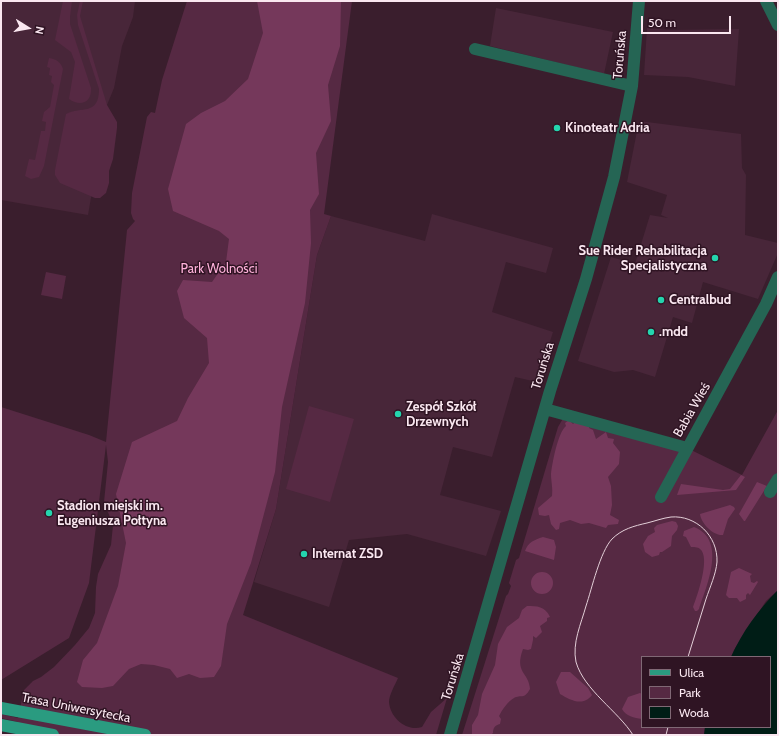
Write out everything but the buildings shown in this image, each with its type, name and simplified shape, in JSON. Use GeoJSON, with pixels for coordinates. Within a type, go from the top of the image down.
{"type":"FeatureCollection","features":[{"type":"Feature","properties":{"kind":"main road","name":"Trasa Uniwersytecka"},"geometry":{"type":"LineString","coordinates":[[1,708],[145,735]]}},
{"type":"Feature","properties":{"kind":"main road"},"geometry":{"type":"LineString","coordinates":[[1,725],[53,735]]}},
{"type":"Feature","properties":{"kind":"street","name":"Toruńska"},"geometry":{"type":"LineString","coordinates":[[450,735],[607,203],[617,162],[632,86],[639,1]]}},
{"type":"Feature","properties":{"kind":"street"},"geometry":{"type":"LineString","coordinates":[[766,1],[778,25]]}},
{"type":"Feature","properties":{"kind":"street"},"geometry":{"type":"LineString","coordinates":[[475,49],[632,86]]}},
{"type":"Feature","properties":{"kind":"street","name":"Babia Wieś"},"geometry":{"type":"LineString","coordinates":[[545,410],[687,448],[766,304],[778,277]]}},
{"type":"Feature","properties":{"kind":"street"},"geometry":{"type":"LineString","coordinates":[[662,496],[687,448]]}},
{"type":"Feature","properties":{"kind":"street"},"geometry":{"type":"LineString","coordinates":[[770,492],[778,479]]}},
{"type":"Feature","properties":{"kind":"shaded area"},"geometry":{"type":"Polygon","coordinates":[[[1,1],[135,1],[133,17],[122,46],[114,88],[107,105],[88,215],[1,200],[1,1]]]}},
{"type":"Feature","properties":{"kind":"shaded area"},"geometry":{"type":"Polygon","coordinates":[[[257,1],[341,1],[340,46],[328,85],[331,121],[316,153],[319,194],[310,210],[311,243],[305,303],[282,407],[275,472],[251,563],[227,624],[221,666],[214,677],[200,678],[189,674],[177,678],[170,669],[154,665],[141,664],[129,669],[113,686],[102,688],[82,687],[77,682],[83,660],[97,643],[118,586],[126,543],[116,494],[132,442],[177,421],[188,398],[209,363],[207,338],[184,318],[177,291],[183,280],[212,282],[226,262],[229,239],[219,231],[173,211],[168,189],[186,124],[201,113],[225,101],[248,79],[263,33],[257,1]]]}},
{"type":"Feature","properties":{"kind":"shaded area"},"geometry":{"type":"Polygon","coordinates":[[[496,8],[613,32],[604,74],[490,46],[496,8]]]}},
{"type":"Feature","properties":{"kind":"shaded area"},"geometry":{"type":"Polygon","coordinates":[[[647,28],[670,30],[739,29],[735,86],[688,77],[644,75],[647,28]]]}},
{"type":"Feature","properties":{"kind":"shaded area"},"geometry":{"type":"Polygon","coordinates":[[[639,121],[741,134],[742,168],[746,175],[745,235],[778,243],[778,253],[758,299],[703,282],[692,323],[673,317],[655,377],[633,370],[614,372],[578,361],[611,257],[635,264],[650,215],[668,218],[661,215],[667,195],[627,182],[639,121]]]}},
{"type":"Feature","properties":{"kind":"shaded area","name":"Zespół Szkół Drzewnych"},"geometry":{"type":"Polygon","coordinates":[[[432,214],[553,248],[546,273],[506,262],[492,312],[553,332],[537,382],[515,377],[492,457],[453,447],[440,495],[501,511],[486,556],[407,534],[349,540],[329,607],[254,582],[276,509],[317,255],[331,216],[425,241],[432,214]]]}},
{"type":"Feature","properties":{"kind":"shaded area"},"geometry":{"type":"Polygon","coordinates":[[[569,420],[573,424],[576,421],[589,424],[589,428],[593,430],[596,439],[606,432],[608,438],[614,439],[613,443],[620,452],[619,464],[608,477],[611,486],[612,505],[610,515],[619,520],[618,524],[608,525],[606,528],[589,523],[581,524],[570,520],[560,523],[559,529],[556,530],[551,524],[549,515],[539,515],[538,508],[552,496],[551,474],[554,456],[560,435],[566,426],[565,423],[569,420]]]}},
{"type":"Feature","properties":{"kind":"shaded area"},"geometry":{"type":"Polygon","coordinates":[[[741,475],[745,477],[736,490],[677,495],[681,484],[723,490],[730,489],[741,475]]]}},
{"type":"Feature","properties":{"kind":"shaded area"},"geometry":{"type":"Polygon","coordinates":[[[757,482],[767,486],[744,521],[739,514],[757,482]]]}},
{"type":"Feature","properties":{"kind":"shaded area"},"geometry":{"type":"Polygon","coordinates":[[[730,505],[735,509],[728,519],[723,535],[715,533],[705,525],[700,514],[730,505]]]}},
{"type":"Feature","properties":{"kind":"shaded area"},"geometry":{"type":"Polygon","coordinates":[[[672,521],[676,522],[678,526],[677,530],[672,536],[671,546],[660,552],[659,555],[652,557],[645,552],[643,544],[648,536],[655,532],[654,528],[657,525],[672,521]]]}},
{"type":"Feature","properties":{"kind":"shaded area"},"geometry":{"type":"Polygon","coordinates":[[[694,527],[704,533],[710,542],[712,552],[710,576],[697,611],[695,611],[693,607],[704,568],[703,553],[699,548],[691,547],[686,537],[683,536],[684,531],[694,527]]]}},
{"type":"Feature","properties":{"kind":"shaded area"},"geometry":{"type":"Polygon","coordinates":[[[543,537],[554,540],[556,547],[554,560],[525,551],[528,545],[543,537]]]}},
{"type":"Feature","properties":{"kind":"shaded area"},"geometry":{"type":"Polygon","coordinates":[[[739,568],[752,574],[750,576],[751,582],[758,582],[750,595],[748,593],[746,595],[746,599],[740,602],[737,598],[729,598],[726,595],[731,572],[739,568]]]}},
{"type":"Feature","properties":{"kind":"shaded area"},"geometry":{"type":"Polygon","coordinates":[[[542,572],[546,573],[552,579],[552,587],[546,593],[542,594],[538,593],[532,587],[531,583],[532,579],[538,573],[542,572]]]}},
{"type":"Feature","properties":{"kind":"shaded area"},"geometry":{"type":"Polygon","coordinates":[[[527,606],[543,609],[550,617],[547,618],[547,621],[540,626],[542,632],[536,638],[533,636],[531,649],[523,649],[520,663],[529,683],[530,689],[524,696],[516,697],[507,703],[499,716],[501,719],[500,724],[495,727],[491,735],[472,735],[472,725],[478,715],[482,694],[495,665],[498,644],[507,627],[519,618],[522,610],[527,606]]]}},
{"type":"Feature","properties":{"kind":"shaded area"},"geometry":{"type":"Polygon","coordinates":[[[561,672],[570,672],[588,688],[592,695],[585,701],[581,702],[572,700],[560,694],[556,682],[561,672]]]}},
{"type":"Feature","properties":{"kind":"shaded area"},"geometry":{"type":"Polygon","coordinates":[[[641,694],[641,719],[630,716],[622,709],[628,697],[641,694]]]}},
{"type":"Feature","properties":{"kind":"green space"},"geometry":{"type":"Polygon","coordinates":[[[63,1],[72,1],[70,24],[91,88],[90,97],[81,103],[77,103],[69,99],[75,62],[71,52],[55,40],[63,1]]]}},
{"type":"Feature","properties":{"kind":"green space"},"geometry":{"type":"Polygon","coordinates":[[[80,1],[83,1],[80,16],[107,105],[117,122],[113,159],[109,171],[109,183],[106,193],[100,198],[95,198],[60,183],[55,175],[66,114],[93,107],[98,97],[99,89],[78,25],[77,15],[80,1]]]}},
{"type":"Feature","properties":{"kind":"green space","name":"Park Wolności"},"geometry":{"type":"Polygon","coordinates":[[[187,1],[352,1],[324,214],[331,216],[317,255],[276,509],[243,615],[398,678],[391,693],[389,702],[392,713],[405,726],[416,728],[422,727],[431,712],[447,698],[436,735],[15,735],[18,722],[1,718],[1,714],[18,718],[24,690],[33,681],[54,667],[89,628],[95,613],[98,574],[111,545],[113,525],[104,502],[108,462],[106,445],[89,583],[69,638],[1,680],[1,407],[89,435],[106,442],[127,230],[135,221],[131,213],[132,193],[147,117],[151,112],[155,113],[162,80],[187,1]]]}},
{"type":"Feature","properties":{"kind":"green space"},"geometry":{"type":"Polygon","coordinates":[[[49,58],[58,61],[63,69],[44,166],[39,177],[31,179],[25,176],[29,159],[35,160],[41,131],[45,131],[46,122],[42,121],[44,112],[50,107],[54,85],[51,82],[52,76],[49,75],[50,68],[47,67],[49,58]]]}},
{"type":"Feature","properties":{"kind":"green space"},"geometry":{"type":"Polygon","coordinates":[[[46,272],[66,276],[62,299],[41,295],[46,272]]]}},
{"type":"Feature","properties":{"kind":"green space"},"geometry":{"type":"Polygon","coordinates":[[[309,406],[354,419],[330,502],[286,489],[309,406]]]}},
{"type":"Feature","properties":{"kind":"green space"},"geometry":{"type":"Polygon","coordinates":[[[778,410],[778,473],[769,487],[778,491],[778,590],[766,601],[731,656],[641,656],[641,728],[705,728],[704,735],[462,735],[506,596],[511,586],[509,583],[516,560],[519,558],[558,427],[565,415],[687,448],[742,475],[778,410]]]}},
{"type":"Feature","properties":{"kind":"water"},"geometry":{"type":"Polygon","coordinates":[[[778,590],[778,735],[704,735],[705,728],[771,728],[771,656],[732,656],[740,639],[764,605],[778,590]]]}},
{"type":"Feature","properties":{"kind":"tram line"},"geometry":{"type":"LineString","coordinates":[[633,735],[627,726],[586,682],[580,672],[575,655],[576,641],[600,561],[612,539],[628,528],[665,518],[680,517],[689,520],[704,529],[714,544],[717,562],[713,580],[688,656]]}},
{"type":"Feature","properties":{"kind":"tram line"},"geometry":{"type":"LineString","coordinates":[[666,735],[668,728]]}},
{"type":"Feature","properties":{"kind":"place","name":"Kinoteatr Adria"},"geometry":{"type":"Point","coordinates":[557,128]}},
{"type":"Feature","properties":{"kind":"place","name":"Sue Rider Rehabilitacja Specjalistyczna"},"geometry":{"type":"Point","coordinates":[715,258]}},
{"type":"Feature","properties":{"kind":"place","name":"Centralbud"},"geometry":{"type":"Point","coordinates":[661,300]}},
{"type":"Feature","properties":{"kind":"place","name":".mdd"},"geometry":{"type":"Point","coordinates":[651,332]}},
{"type":"Feature","properties":{"kind":"place","name":"Zespół Szkół Drzewnych"},"geometry":{"type":"Point","coordinates":[398,414]}},
{"type":"Feature","properties":{"kind":"place","name":"Stadion miejski im. Eugeniusza Połtyna"},"geometry":{"type":"Point","coordinates":[49,513]}},
{"type":"Feature","properties":{"kind":"place","name":"Internat ZSD"},"geometry":{"type":"Point","coordinates":[304,554]}}]}
